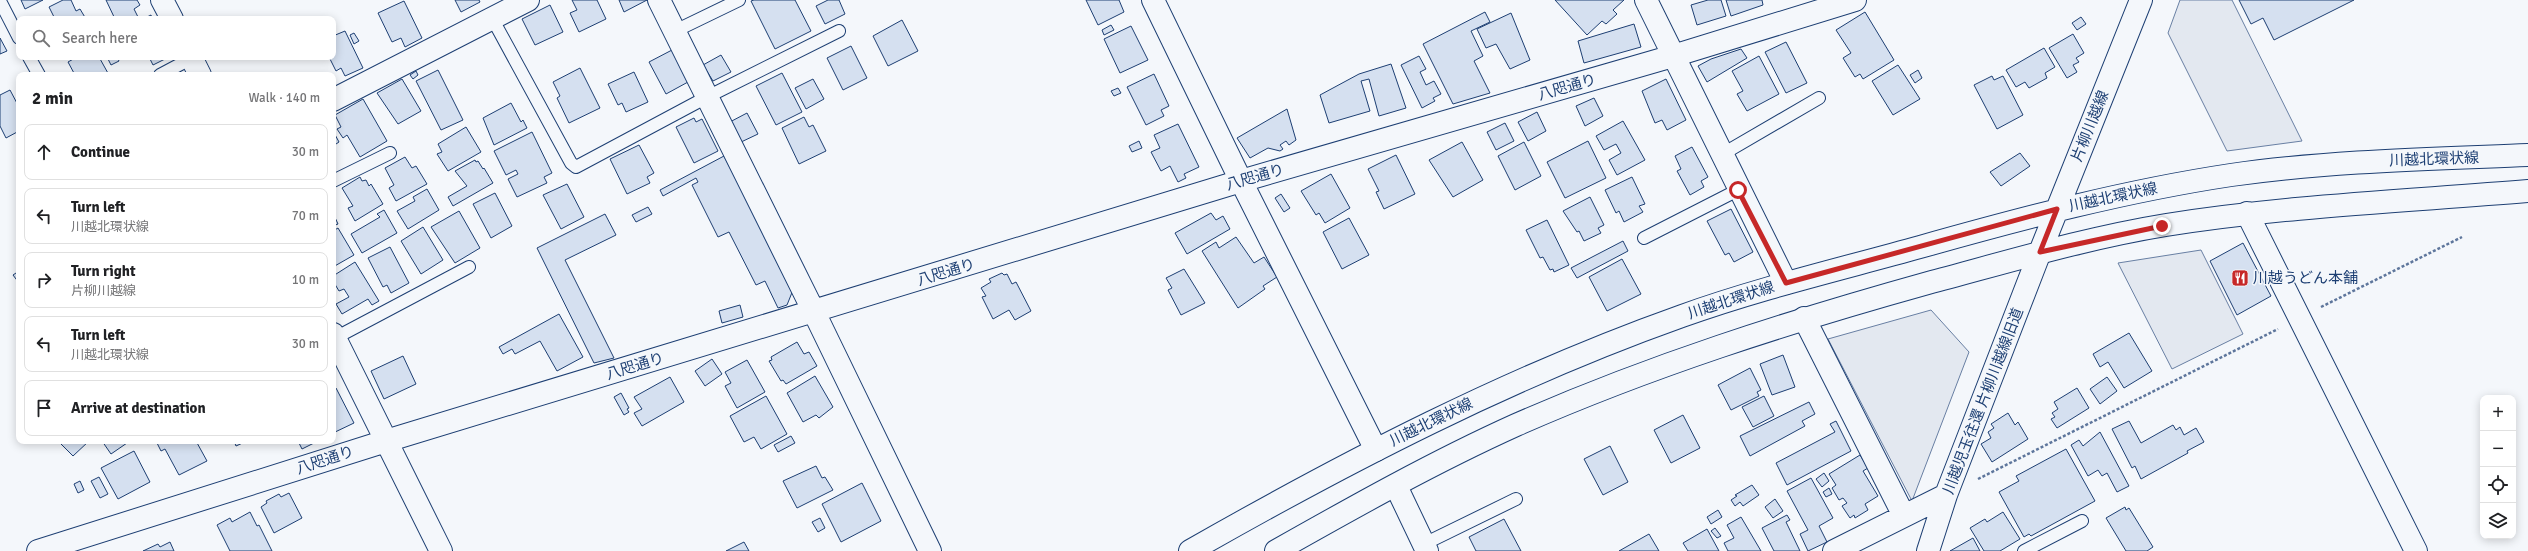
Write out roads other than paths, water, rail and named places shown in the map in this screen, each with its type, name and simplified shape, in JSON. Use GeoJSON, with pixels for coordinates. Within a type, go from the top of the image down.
{"type":"FeatureCollection","features":[{"type":"Feature","properties":{"kind":"street"},"geometry":{"type":"LineString","coordinates":[[162,0],[170,16]]}},
{"type":"Feature","properties":{"kind":"street"},"geometry":{"type":"LineString","coordinates":[[336,98],[528,0]]}},
{"type":"Feature","properties":{"kind":"street"},"geometry":{"type":"LineString","coordinates":[[659,0],[814,312],[930,551]]}},
{"type":"Feature","properties":{"kind":"street"},"geometry":{"type":"LineString","coordinates":[[1153,0],[1240,181],[1376,450]]}},
{"type":"Feature","properties":{"kind":"street"},"geometry":{"type":"LineString","coordinates":[[1646,0],[1721,156],[1786,283]]}},
{"type":"Feature","properties":{"kind":"street","name":"八咫通り"},"geometry":{"type":"LineString","coordinates":[[38,551],[386,441],[814,312],[1240,181],[1673,56],[1855,0]]}},
{"type":"Feature","properties":{"kind":"street","name":"片柳川越線"},"geometry":{"type":"LineString","coordinates":[[2040,252],[2141,0]]}},
{"type":"Feature","properties":{"kind":"street","name":"川越北環状線"},"geometry":{"type":"LineString","coordinates":[[1190,551],[1376,450],[1490,393],[1593,350],[1683,316],[1786,283],[2057,209],[2146,189],[2235,174],[2380,161],[2528,155]]}},
{"type":"Feature","properties":{"kind":"street"},"geometry":{"type":"LineString","coordinates":[[1276,551],[1396,486],[1514,426],[1581,398],[1721,345],[1804,318],[2040,252],[2162,226],[2247,213],[2528,192]]}},
{"type":"Feature","properties":{"kind":"street"},"geometry":{"type":"LineString","coordinates":[[2247,213],[2416,551]]}},
{"type":"Feature","properties":{"kind":"street","name":"川越児玉往還 片柳川越線旧道"},"geometry":{"type":"LineString","coordinates":[[1928,551],[1946,495],[2040,252]]}},
{"type":"Feature","properties":{"kind":"street"},"geometry":{"type":"LineString","coordinates":[[1804,318],[1904,516]]}},
{"type":"Feature","properties":{"kind":"street"},"geometry":{"type":"LineString","coordinates":[[336,340],[441,551]]}},
{"type":"Feature","properties":{"kind":"street"},"geometry":{"type":"LineString","coordinates":[[1396,486],[1426,547]]}},
{"type":"Feature","properties":{"kind":"street"},"geometry":{"type":"LineString","coordinates":[[1834,551],[1946,495]]}},
{"type":"Feature","properties":{"kind":"lane"},"geometry":{"type":"LineString","coordinates":[[675,31],[739,0]]}},
{"type":"Feature","properties":{"kind":"lane"},"geometry":{"type":"LineString","coordinates":[[0,1],[16,32]]}},
{"type":"Feature","properties":{"kind":"lane"},"geometry":{"type":"LineString","coordinates":[[492,18],[570,163],[576,167],[707,97],[839,31]]}},
{"type":"Feature","properties":{"kind":"lane"},"geometry":{"type":"LineString","coordinates":[[30,60],[36,72]]}},
{"type":"Feature","properties":{"kind":"lane"},"geometry":{"type":"LineString","coordinates":[[169,72],[195,63]]}},
{"type":"Feature","properties":{"kind":"lane"},"geometry":{"type":"LineString","coordinates":[[1721,156],[1819,98]]}},
{"type":"Feature","properties":{"kind":"lane"},"geometry":{"type":"LineString","coordinates":[[336,180],[390,153]]}},
{"type":"Feature","properties":{"kind":"lane"},"geometry":{"type":"LineString","coordinates":[[1644,238],[1738,190]]}},
{"type":"Feature","properties":{"kind":"lane"},"geometry":{"type":"LineString","coordinates":[[336,335],[469,267]]}},
{"type":"Feature","properties":{"kind":"lane"},"geometry":{"type":"LineString","coordinates":[[1426,547],[1516,499]]}},
{"type":"Feature","properties":{"kind":"lane"},"geometry":{"type":"LineString","coordinates":[[2024,551],[2082,521]]}},
{"type":"Feature","properties":{"kind":"place","name":"川越うどん本舗"},"geometry":{"type":"Point","coordinates":[2240,278]}}]}
